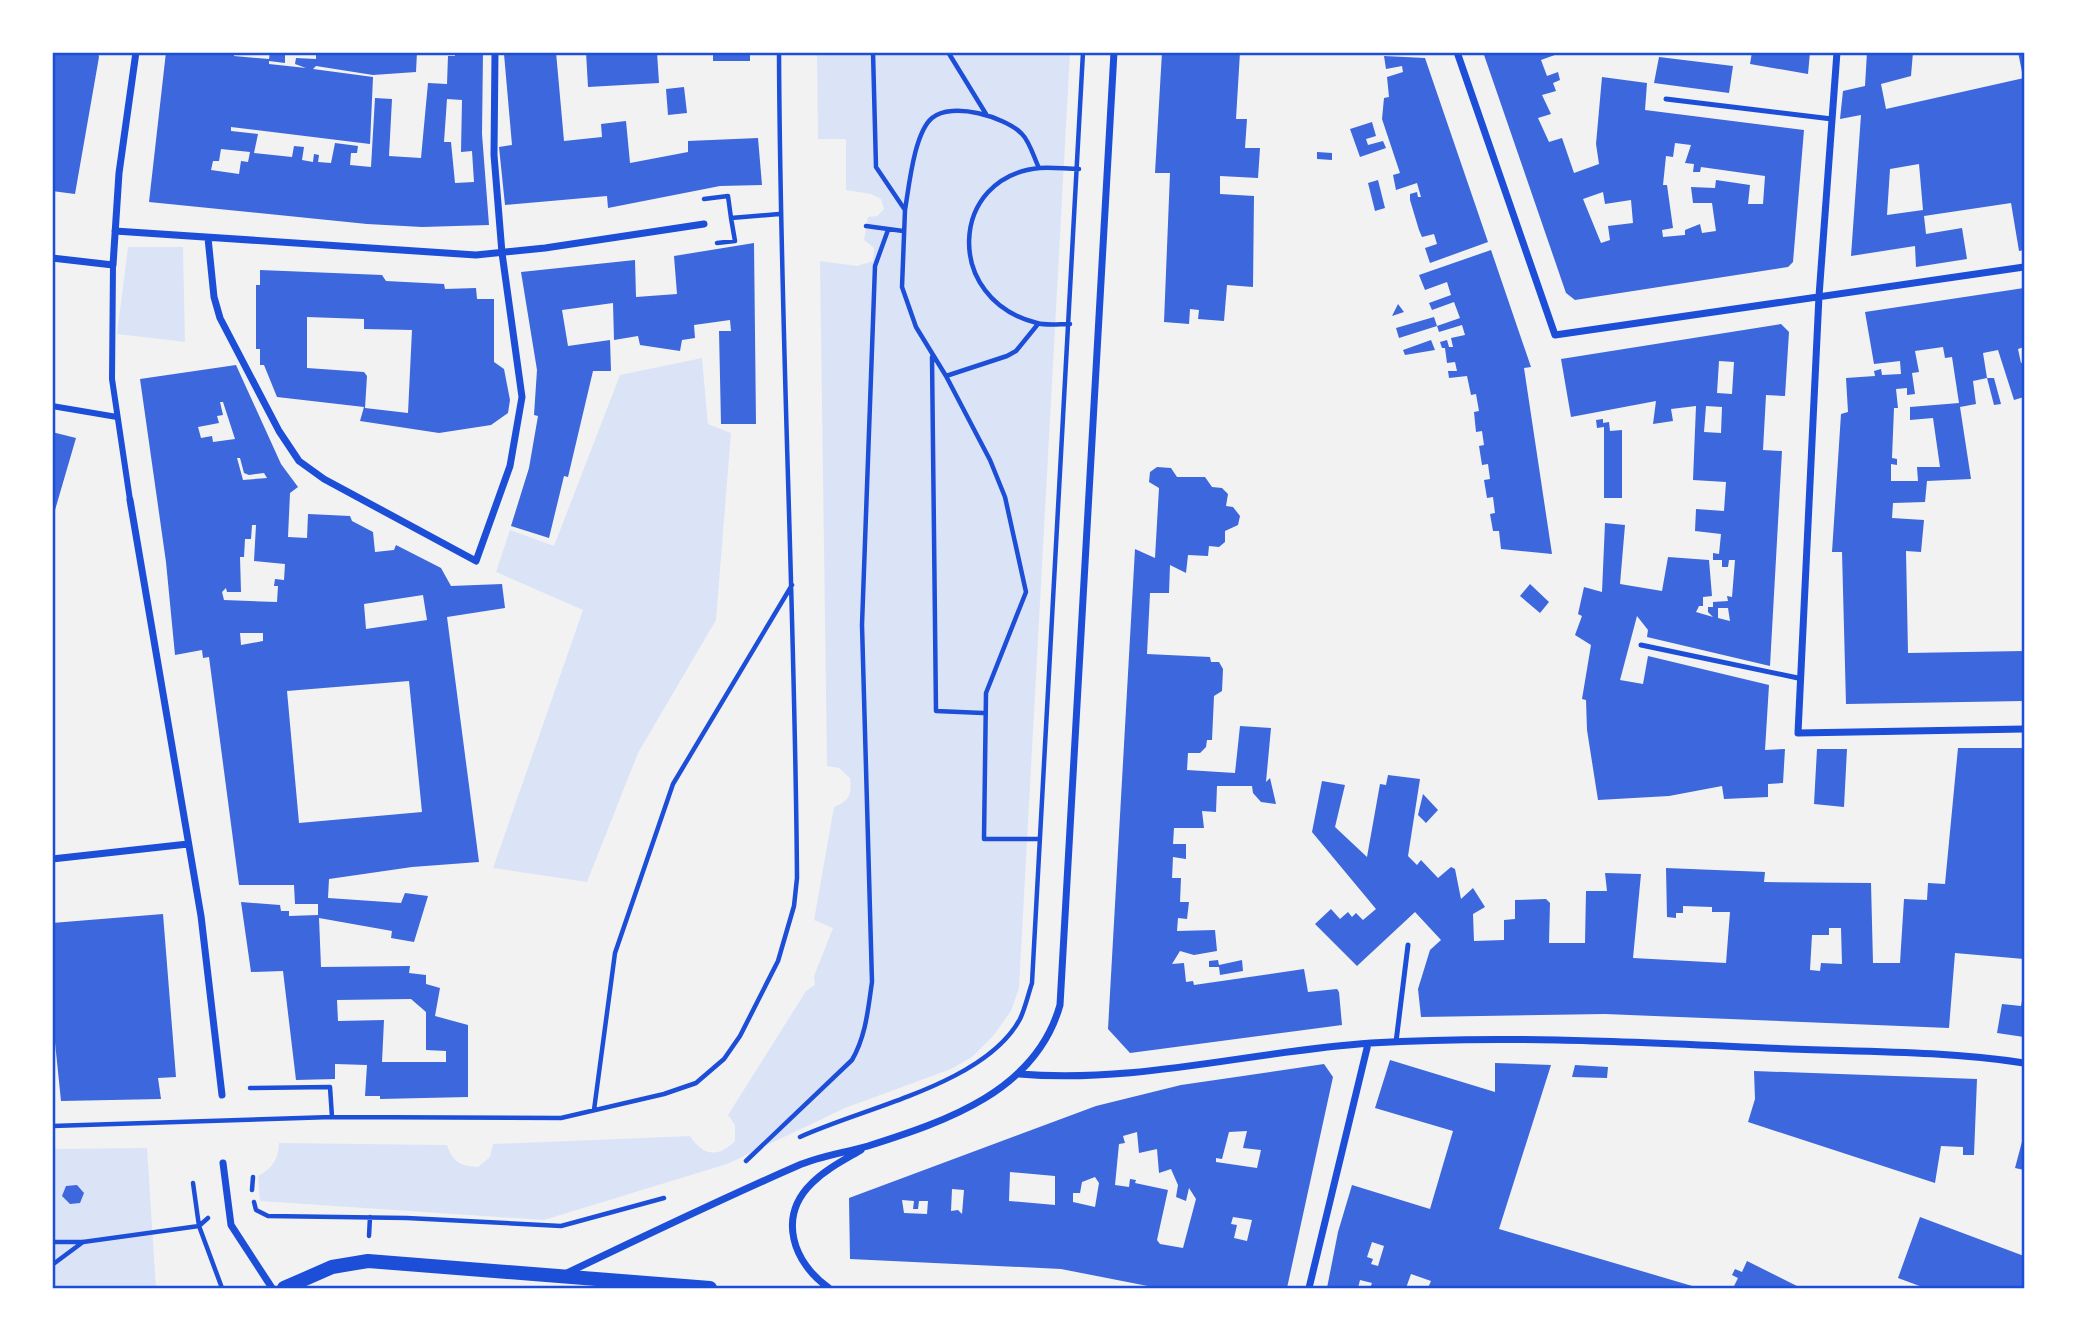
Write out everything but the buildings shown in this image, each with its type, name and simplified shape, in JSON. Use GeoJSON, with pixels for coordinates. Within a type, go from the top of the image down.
{"type":"FeatureCollection","features":[{"type":"Feature","properties":{"kind":"main road"},"geometry":{"type":"LineString","coordinates":[[284,1289],[332,1267],[368,1261],[710,1289]]}},
{"type":"Feature","properties":{"kind":"street"},"geometry":{"type":"LineString","coordinates":[[135,52],[121,147],[115,232],[112,379],[204,935],[222,1095]]}},
{"type":"Feature","properties":{"kind":"street"},"geometry":{"type":"LineString","coordinates":[[208,238],[216,307],[285,440],[305,466],[476,561],[510,466],[522,397],[502,253],[493,124],[495,52]]}},
{"type":"Feature","properties":{"kind":"street"},"geometry":{"type":"LineString","coordinates":[[561,1275],[799,1166],[868,1146],[978,1104],[1019,1074],[1046,1044],[1060,1005],[1114,52]]}},
{"type":"Feature","properties":{"kind":"street"},"geometry":{"type":"LineString","coordinates":[[1457,52],[1555,335],[2025,267]]}},
{"type":"Feature","properties":{"kind":"street"},"geometry":{"type":"LineString","coordinates":[[1837,52],[1819,296],[1798,678],[1798,733],[2025,729]]}},
{"type":"Feature","properties":{"kind":"street"},"geometry":{"type":"LineString","coordinates":[[115,232],[449,255],[502,253],[704,224]]}},
{"type":"Feature","properties":{"kind":"street"},"geometry":{"type":"LineString","coordinates":[[52,258],[113,265]]}},
{"type":"Feature","properties":{"kind":"street"},"geometry":{"type":"LineString","coordinates":[[52,406],[117,417]]}},
{"type":"Feature","properties":{"kind":"street"},"geometry":{"type":"LineString","coordinates":[[52,859],[188,844]]}},
{"type":"Feature","properties":{"kind":"street"},"geometry":{"type":"LineString","coordinates":[[1019,1074],[1066,1078],[1120,1075],[1396,1042],[1608,1041],[1955,1054],[2025,1063]]}},
{"type":"Feature","properties":{"kind":"street"},"geometry":{"type":"LineString","coordinates":[[1309,1289],[1368,1044]]}},
{"type":"Feature","properties":{"kind":"street"},"geometry":{"type":"LineString","coordinates":[[829,1289],[809,1271],[795,1247],[791,1234],[794,1209],[819,1177],[868,1146]]}},
{"type":"Feature","properties":{"kind":"street"},"geometry":{"type":"LineString","coordinates":[[223,1163],[226,1202],[236,1236],[272,1289]]}},
{"type":"Feature","properties":{"kind":"lane"},"geometry":{"type":"LineString","coordinates":[[1666,99],[1832,119]]}},
{"type":"Feature","properties":{"kind":"lane"},"geometry":{"type":"LineString","coordinates":[[1641,645],[1798,678]]}},
{"type":"Feature","properties":{"kind":"lane"},"geometry":{"type":"LineString","coordinates":[[1396,1042],[1408,946]]}},
{"type":"Feature","properties":{"kind":"path"},"geometry":{"type":"LineString","coordinates":[[52,1126],[332,1117],[561,1118],[664,1094],[696,1083],[724,1059],[740,1036],[778,961],[794,906],[797,878],[792,585],[779,214],[779,52]]}},
{"type":"Feature","properties":{"kind":"path"},"geometry":{"type":"LineString","coordinates":[[873,52],[876,167],[905,210]]}},
{"type":"Feature","properties":{"kind":"path"},"geometry":{"type":"LineString","coordinates":[[948,52],[986,115]]}},
{"type":"Feature","properties":{"kind":"path"},"geometry":{"type":"LineString","coordinates":[[791,1141],[838,1119],[962,1074],[996,1049],[1020,1020],[1032,984],[1083,52]]}},
{"type":"Feature","properties":{"kind":"path"},"geometry":{"type":"LineString","coordinates":[[1040,168],[1022,134],[986,115],[947,111],[932,118],[922,133],[905,210],[902,287],[916,327],[946,376],[990,460],[1005,497],[1027,592],[986,693],[984,839],[1040,839]]}},
{"type":"Feature","properties":{"kind":"path"},"geometry":{"type":"LineString","coordinates":[[1099,324],[1038,324],[1013,313],[986,296],[970,258],[970,224],[979,206],[994,188],[1016,174],[1040,168],[1107,169]]}},
{"type":"Feature","properties":{"kind":"path"},"geometry":{"type":"LineString","coordinates":[[701,200],[728,196],[735,240],[730,242]]}},
{"type":"Feature","properties":{"kind":"path"},"geometry":{"type":"LineString","coordinates":[[731,218],[779,214]]}},
{"type":"Feature","properties":{"kind":"path"},"geometry":{"type":"LineString","coordinates":[[866,226],[903,231]]}},
{"type":"Feature","properties":{"kind":"path"},"geometry":{"type":"LineString","coordinates":[[768,1152],[744,1162],[852,1060],[860,1046],[872,982],[862,625],[875,266],[888,230]]}},
{"type":"Feature","properties":{"kind":"path"},"geometry":{"type":"LineString","coordinates":[[946,376],[1016,351],[1038,324]]}},
{"type":"Feature","properties":{"kind":"path"},"geometry":{"type":"LineString","coordinates":[[932,355],[936,711],[984,713]]}},
{"type":"Feature","properties":{"kind":"path"},"geometry":{"type":"LineString","coordinates":[[594,1110],[615,953],[673,784],[792,585]]}},
{"type":"Feature","properties":{"kind":"path"},"geometry":{"type":"LineString","coordinates":[[250,1088],[330,1087],[332,1117]]}},
{"type":"Feature","properties":{"kind":"path"},"geometry":{"type":"LineString","coordinates":[[253,1177],[252,1195],[256,1210],[268,1216],[407,1218],[561,1226],[667,1197]]}},
{"type":"Feature","properties":{"kind":"path"},"geometry":{"type":"LineString","coordinates":[[193,1183],[199,1226],[222,1289]]}},
{"type":"Feature","properties":{"kind":"path"},"geometry":{"type":"LineString","coordinates":[[52,1242],[83,1242],[199,1226],[226,1202]]}},
{"type":"Feature","properties":{"kind":"path"},"geometry":{"type":"LineString","coordinates":[[52,1265],[83,1242]]}},
{"type":"Feature","properties":{"kind":"shaded area"},"geometry":{"type":"Polygon","coordinates":[[[817,53],[1070,53],[1019,988],[1011,1011],[993,1036],[972,1057],[951,1069],[845,1108],[727,1164],[544,1220],[260,1201],[258,1176],[274,1162],[279,1143],[447,1145],[458,1162],[478,1167],[490,1157],[493,1144],[690,1136],[705,1151],[723,1150],[735,1141],[735,1125],[728,1115],[806,991],[815,985],[814,976],[833,928],[814,920],[834,807],[847,799],[851,788],[850,778],[839,768],[827,766],[820,261],[857,266],[873,261],[874,248],[864,240],[868,217],[877,216],[884,209],[881,199],[871,194],[846,190],[846,139],[818,139],[817,53]]]}},
{"type":"Feature","properties":{"kind":"shaded area"},"geometry":{"type":"Polygon","coordinates":[[[128,247],[183,247],[185,342],[117,334],[128,247]]]}},
{"type":"Feature","properties":{"kind":"shaded area"},"geometry":{"type":"Polygon","coordinates":[[[702,358],[708,424],[731,433],[716,620],[638,753],[587,882],[493,868],[583,610],[496,572],[510,530],[554,546],[620,375],[702,358]]]}},
{"type":"Feature","properties":{"kind":"shaded area"},"geometry":{"type":"Polygon","coordinates":[[[147,1148],[156,1288],[53,1288],[52,1149],[147,1148]]]}}]}
